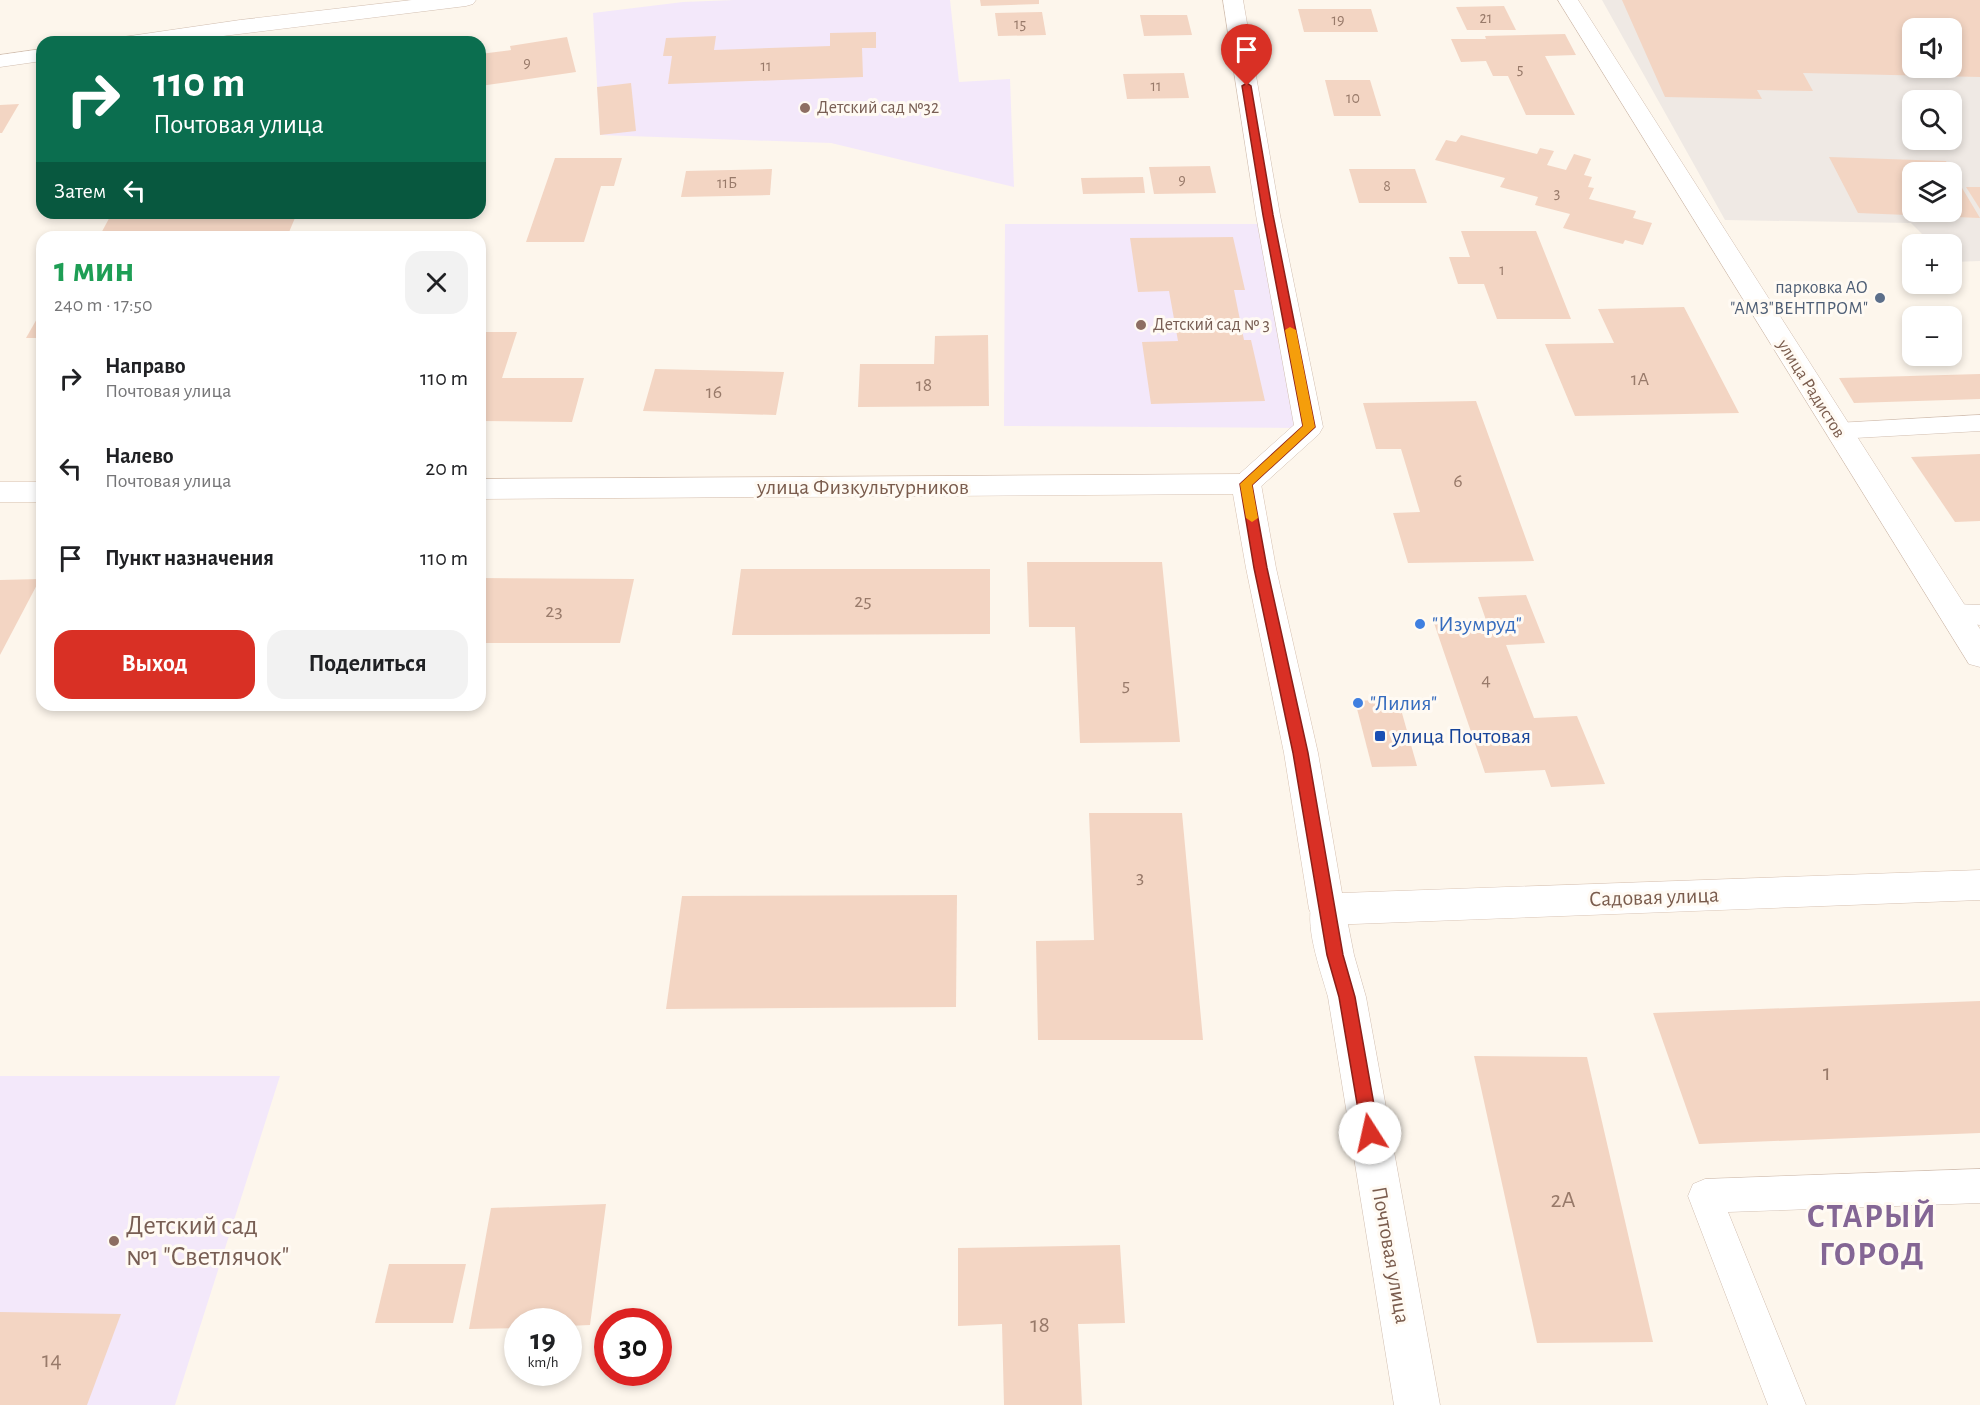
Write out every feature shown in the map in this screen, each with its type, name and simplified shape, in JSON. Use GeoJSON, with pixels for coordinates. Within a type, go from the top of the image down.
{"type":"FeatureCollection","features":[{"type":"Feature","properties":{"kind":"street"},"geometry":{"type":"LineString","coordinates":[[171,36],[466,0]]}},
{"type":"Feature","properties":{"kind":"street"},"geometry":{"type":"LineString","coordinates":[[1233,0],[1268,215],[1309,427],[1246,484]]}},
{"type":"Feature","properties":{"kind":"street","name":"улица Радистов"},"geometry":{"type":"LineString","coordinates":[[1568,0],[1838,431],[1967,615],[1980,655]]}},
{"type":"Feature","properties":{"kind":"street"},"geometry":{"type":"LineString","coordinates":[[0,61],[36,56]]}},
{"type":"Feature","properties":{"kind":"street","name":"улица Физкультурников"},"geometry":{"type":"LineString","coordinates":[[486,489],[1246,484]]}},
{"type":"Feature","properties":{"kind":"street","name":"Почтовая улица"},"geometry":{"type":"LineString","coordinates":[[1246,484],[1261,568],[1300,753],[1335,955],[1347,997],[1417,1405]]}},
{"type":"Feature","properties":{"kind":"street"},"geometry":{"type":"LineString","coordinates":[[0,492],[36,492]]}},
{"type":"Feature","properties":{"kind":"street","name":"Садовая улица"},"geometry":{"type":"LineString","coordinates":[[1327,909],[1980,885]]}},
{"type":"Feature","properties":{"kind":"lane"},"geometry":{"type":"LineString","coordinates":[[1838,431],[1980,423]]}},
{"type":"Feature","properties":{"kind":"lane"},"geometry":{"type":"LineString","coordinates":[[1787,1405],[1705,1196],[1980,1186]]}},
{"type":"Feature","properties":{"kind":"shaded area","name":"Детский сад №32"},"geometry":{"type":"Polygon","coordinates":[[[950,0],[959,82],[1010,79],[1014,187],[831,143],[600,135],[593,13],[683,2],[950,0]]]}},
{"type":"Feature","properties":{"kind":"shaded area"},"geometry":{"type":"Polygon","coordinates":[[[1602,0],[1980,0],[1980,261],[1962,262],[1962,234],[1922,234],[1911,223],[1725,220],[1602,0]]]}},
{"type":"Feature","properties":{"kind":"shaded area","name":"Детский сад № 3"},"geometry":{"type":"Polygon","coordinates":[[[1005,224],[1259,224],[1297,428],[1004,426],[1005,224]]]}},
{"type":"Feature","properties":{"kind":"shaded area","name":"Детский сад №1 \"Светлячок\""},"geometry":{"type":"Polygon","coordinates":[[[0,1076],[280,1076],[175,1405],[0,1405],[0,1076]]]}},
{"type":"Feature","properties":{"kind":"building"},"geometry":{"type":"Polygon","coordinates":[[[980,0],[1039,0],[1039,4],[981,6],[980,0]]]}},
{"type":"Feature","properties":{"kind":"building"},"geometry":{"type":"Polygon","coordinates":[[[1622,0],[1980,0],[1980,77],[1962,77],[1962,18],[1902,18],[1902,75],[1803,73],[1813,91],[1757,90],[1762,99],[1665,97],[1622,0]]]}},
{"type":"Feature","properties":{"kind":"building"},"geometry":{"type":"Polygon","coordinates":[[[1504,6],[1516,30],[1467,30],[1456,7],[1504,6]]]}},
{"type":"Feature","properties":{"kind":"building"},"geometry":{"type":"Polygon","coordinates":[[[1298,9],[1371,9],[1378,32],[1304,32],[1298,9]]]}},
{"type":"Feature","properties":{"kind":"building"},"geometry":{"type":"Polygon","coordinates":[[[1042,12],[1046,35],[998,36],[995,13],[1042,12]]]}},
{"type":"Feature","properties":{"kind":"building"},"geometry":{"type":"Polygon","coordinates":[[[1140,15],[1187,15],[1192,35],[1144,36],[1140,15]]]}},
{"type":"Feature","properties":{"kind":"building","name":"Детский сад №32"},"geometry":{"type":"Polygon","coordinates":[[[876,32],[876,48],[862,48],[863,77],[668,84],[672,56],[663,56],[666,38],[716,36],[714,50],[830,46],[830,33],[876,32]]]}},
{"type":"Feature","properties":{"kind":"building"},"geometry":{"type":"Polygon","coordinates":[[[1565,34],[1576,55],[1545,56],[1575,115],[1526,115],[1508,76],[1493,76],[1486,61],[1461,62],[1451,39],[1486,39],[1485,36],[1565,34]]]}},
{"type":"Feature","properties":{"kind":"building"},"geometry":{"type":"Polygon","coordinates":[[[567,37],[576,72],[486,85],[486,53],[511,50],[510,46],[567,37]]]}},
{"type":"Feature","properties":{"kind":"building"},"geometry":{"type":"Polygon","coordinates":[[[1184,73],[1189,98],[1127,99],[1123,74],[1184,73]]]}},
{"type":"Feature","properties":{"kind":"building"},"geometry":{"type":"Polygon","coordinates":[[[1325,80],[1370,80],[1381,116],[1334,116],[1325,80]]]}},
{"type":"Feature","properties":{"kind":"building"},"geometry":{"type":"Polygon","coordinates":[[[631,83],[636,131],[600,135],[597,87],[631,83]]]}},
{"type":"Feature","properties":{"kind":"building"},"geometry":{"type":"Polygon","coordinates":[[[19,104],[2,133],[0,133],[0,105],[19,104]]]}},
{"type":"Feature","properties":{"kind":"building"},"geometry":{"type":"Polygon","coordinates":[[[1461,135],[1537,154],[1540,148],[1554,151],[1547,165],[1566,170],[1574,154],[1591,159],[1584,175],[1592,177],[1588,187],[1594,188],[1589,199],[1636,211],[1633,218],[1652,223],[1643,245],[1625,240],[1623,244],[1563,228],[1570,214],[1535,205],[1538,197],[1500,187],[1505,178],[1435,160],[1446,140],[1456,142],[1461,135]]]}},
{"type":"Feature","properties":{"kind":"building"},"geometry":{"type":"Polygon","coordinates":[[[1829,157],[1946,161],[1902,162],[1902,215],[1858,213],[1829,157]]]}},
{"type":"Feature","properties":{"kind":"building"},"geometry":{"type":"Polygon","coordinates":[[[555,158],[622,158],[614,186],[601,186],[584,242],[526,242],[555,158]]]}},
{"type":"Feature","properties":{"kind":"building"},"geometry":{"type":"Polygon","coordinates":[[[1210,166],[1216,193],[1154,194],[1149,167],[1210,166]]]}},
{"type":"Feature","properties":{"kind":"building"},"geometry":{"type":"Polygon","coordinates":[[[772,169],[770,195],[681,197],[686,171],[772,169]]]}},
{"type":"Feature","properties":{"kind":"building"},"geometry":{"type":"Polygon","coordinates":[[[1349,169],[1415,169],[1427,203],[1359,203],[1349,169]]]}},
{"type":"Feature","properties":{"kind":"building"},"geometry":{"type":"Polygon","coordinates":[[[1143,177],[1145,193],[1083,194],[1081,178],[1143,177]]]}},
{"type":"Feature","properties":{"kind":"building"},"geometry":{"type":"Polygon","coordinates":[[[1966,187],[1980,187],[1980,209],[1966,187]]]}},
{"type":"Feature","properties":{"kind":"building"},"geometry":{"type":"Polygon","coordinates":[[[1962,188],[1980,218],[1962,217],[1962,188]]]}},
{"type":"Feature","properties":{"kind":"building"},"geometry":{"type":"Polygon","coordinates":[[[109,219],[294,219],[290,231],[102,231],[109,219]]]}},
{"type":"Feature","properties":{"kind":"building"},"geometry":{"type":"Polygon","coordinates":[[[1461,231],[1536,231],[1571,319],[1497,319],[1484,284],[1458,284],[1449,257],[1470,257],[1461,231]]]}},
{"type":"Feature","properties":{"kind":"building","name":"Детский сад № 3"},"geometry":{"type":"Polygon","coordinates":[[[1233,237],[1245,290],[1234,290],[1244,340],[1251,340],[1265,401],[1151,404],[1142,342],[1178,341],[1169,291],[1138,292],[1130,238],[1233,237]]]}},
{"type":"Feature","properties":{"kind":"building"},"geometry":{"type":"Polygon","coordinates":[[[1684,307],[1739,413],[1575,416],[1545,344],[1614,343],[1598,309],[1684,307]]]}},
{"type":"Feature","properties":{"kind":"building"},"geometry":{"type":"Polygon","coordinates":[[[36,320],[36,338],[26,338],[36,320]]]}},
{"type":"Feature","properties":{"kind":"building"},"geometry":{"type":"Polygon","coordinates":[[[486,332],[517,332],[502,378],[584,378],[572,422],[486,421],[486,332]]]}},
{"type":"Feature","properties":{"kind":"building"},"geometry":{"type":"Polygon","coordinates":[[[988,335],[989,406],[858,407],[860,364],[934,364],[935,336],[988,335]]]}},
{"type":"Feature","properties":{"kind":"building"},"geometry":{"type":"Polygon","coordinates":[[[655,369],[784,372],[776,415],[643,411],[655,369]]]}},
{"type":"Feature","properties":{"kind":"building"},"geometry":{"type":"Polygon","coordinates":[[[1980,374],[1980,399],[1854,403],[1839,378],[1980,374]]]}},
{"type":"Feature","properties":{"kind":"building"},"geometry":{"type":"Polygon","coordinates":[[[1476,401],[1534,561],[1408,563],[1393,513],[1420,512],[1401,449],[1376,449],[1363,403],[1476,401]]]}},
{"type":"Feature","properties":{"kind":"building"},"geometry":{"type":"Polygon","coordinates":[[[1980,454],[1980,521],[1955,522],[1911,457],[1980,454]]]}},
{"type":"Feature","properties":{"kind":"building"},"geometry":{"type":"Polygon","coordinates":[[[1027,562],[1162,562],[1180,742],[1080,743],[1075,627],[1029,627],[1027,562]]]}},
{"type":"Feature","properties":{"kind":"building"},"geometry":{"type":"Polygon","coordinates":[[[741,569],[990,569],[990,634],[732,635],[741,569]]]}},
{"type":"Feature","properties":{"kind":"building"},"geometry":{"type":"Polygon","coordinates":[[[486,578],[634,579],[620,643],[486,643],[486,578]]]}},
{"type":"Feature","properties":{"kind":"building"},"geometry":{"type":"Polygon","coordinates":[[[36,579],[36,587],[0,655],[0,580],[36,579]]]}},
{"type":"Feature","properties":{"kind":"building"},"geometry":{"type":"Polygon","coordinates":[[[1526,595],[1545,643],[1506,645],[1534,718],[1577,716],[1605,784],[1551,787],[1545,770],[1485,773],[1434,623],[1486,620],[1478,597],[1526,595]]]}},
{"type":"Feature","properties":{"kind":"building"},"geometry":{"type":"Polygon","coordinates":[[[1398,699],[1417,766],[1372,767],[1355,701],[1398,699]]]}},
{"type":"Feature","properties":{"kind":"building"},"geometry":{"type":"Polygon","coordinates":[[[1089,813],[1182,813],[1203,1040],[1038,1040],[1036,941],[1094,940],[1089,813]]]}},
{"type":"Feature","properties":{"kind":"building"},"geometry":{"type":"Polygon","coordinates":[[[957,895],[956,1007],[666,1009],[682,896],[957,895]]]}},
{"type":"Feature","properties":{"kind":"building"},"geometry":{"type":"Polygon","coordinates":[[[1980,1001],[1980,1133],[1699,1144],[1653,1013],[1980,1001]]]}},
{"type":"Feature","properties":{"kind":"building"},"geometry":{"type":"Polygon","coordinates":[[[1474,1056],[1587,1057],[1653,1342],[1537,1343],[1474,1056]]]}},
{"type":"Feature","properties":{"kind":"building"},"geometry":{"type":"Polygon","coordinates":[[[606,1204],[590,1325],[582,1325],[582,1308],[504,1308],[504,1328],[469,1329],[491,1208],[606,1204]]]}},
{"type":"Feature","properties":{"kind":"building"},"geometry":{"type":"Polygon","coordinates":[[[1120,1245],[1125,1323],[1078,1324],[1082,1405],[1004,1405],[1002,1324],[958,1326],[958,1248],[1120,1245]]]}},
{"type":"Feature","properties":{"kind":"building"},"geometry":{"type":"Polygon","coordinates":[[[389,1264],[466,1264],[453,1323],[375,1323],[389,1264]]]}},
{"type":"Feature","properties":{"kind":"building"},"geometry":{"type":"Polygon","coordinates":[[[0,1312],[121,1314],[87,1405],[0,1405],[0,1312]]]}},
{"type":"Feature","properties":{"kind":"slow traffic"},"geometry":{"type":"LineString","coordinates":[[1252,518],[1246,484],[1309,427],[1290,330]]}},
{"type":"Feature","properties":{"kind":"place","name":"Детский сад №32"},"geometry":{"type":"Point","coordinates":[805,108]}},
{"type":"Feature","properties":{"kind":"place","name":"парковка АО \"АМЗ\"ВЕНТПРОМ\""},"geometry":{"type":"Point","coordinates":[1880,298]}},
{"type":"Feature","properties":{"kind":"place","name":"Детский сад № 3"},"geometry":{"type":"Point","coordinates":[1141,325]}},
{"type":"Feature","properties":{"kind":"place","name":"\"Изумруд\""},"geometry":{"type":"Point","coordinates":[1420,624]}},
{"type":"Feature","properties":{"kind":"place","name":"\"Лилия\""},"geometry":{"type":"Point","coordinates":[1358,703]}},
{"type":"Feature","properties":{"kind":"place","name":"улица Почтовая"},"geometry":{"type":"Point","coordinates":[1380,736]}},
{"type":"Feature","properties":{"kind":"place","name":"Детский сад №1 \"Светлячок\""},"geometry":{"type":"Point","coordinates":[114,1241]}},
{"type":"Feature","properties":{"kind":"district","name":"СТАРЫЙ ГОРОД"},"geometry":{"type":"Point","coordinates":[1872,1236]}},
{"type":"Feature","properties":{"kind":"route"},"geometry":{"type":"LineString","coordinates":[[1247,86],[1268,215],[1309,427],[1246,484],[1261,568],[1300,753],[1335,955],[1347,997],[1370,1133]]}}]}
